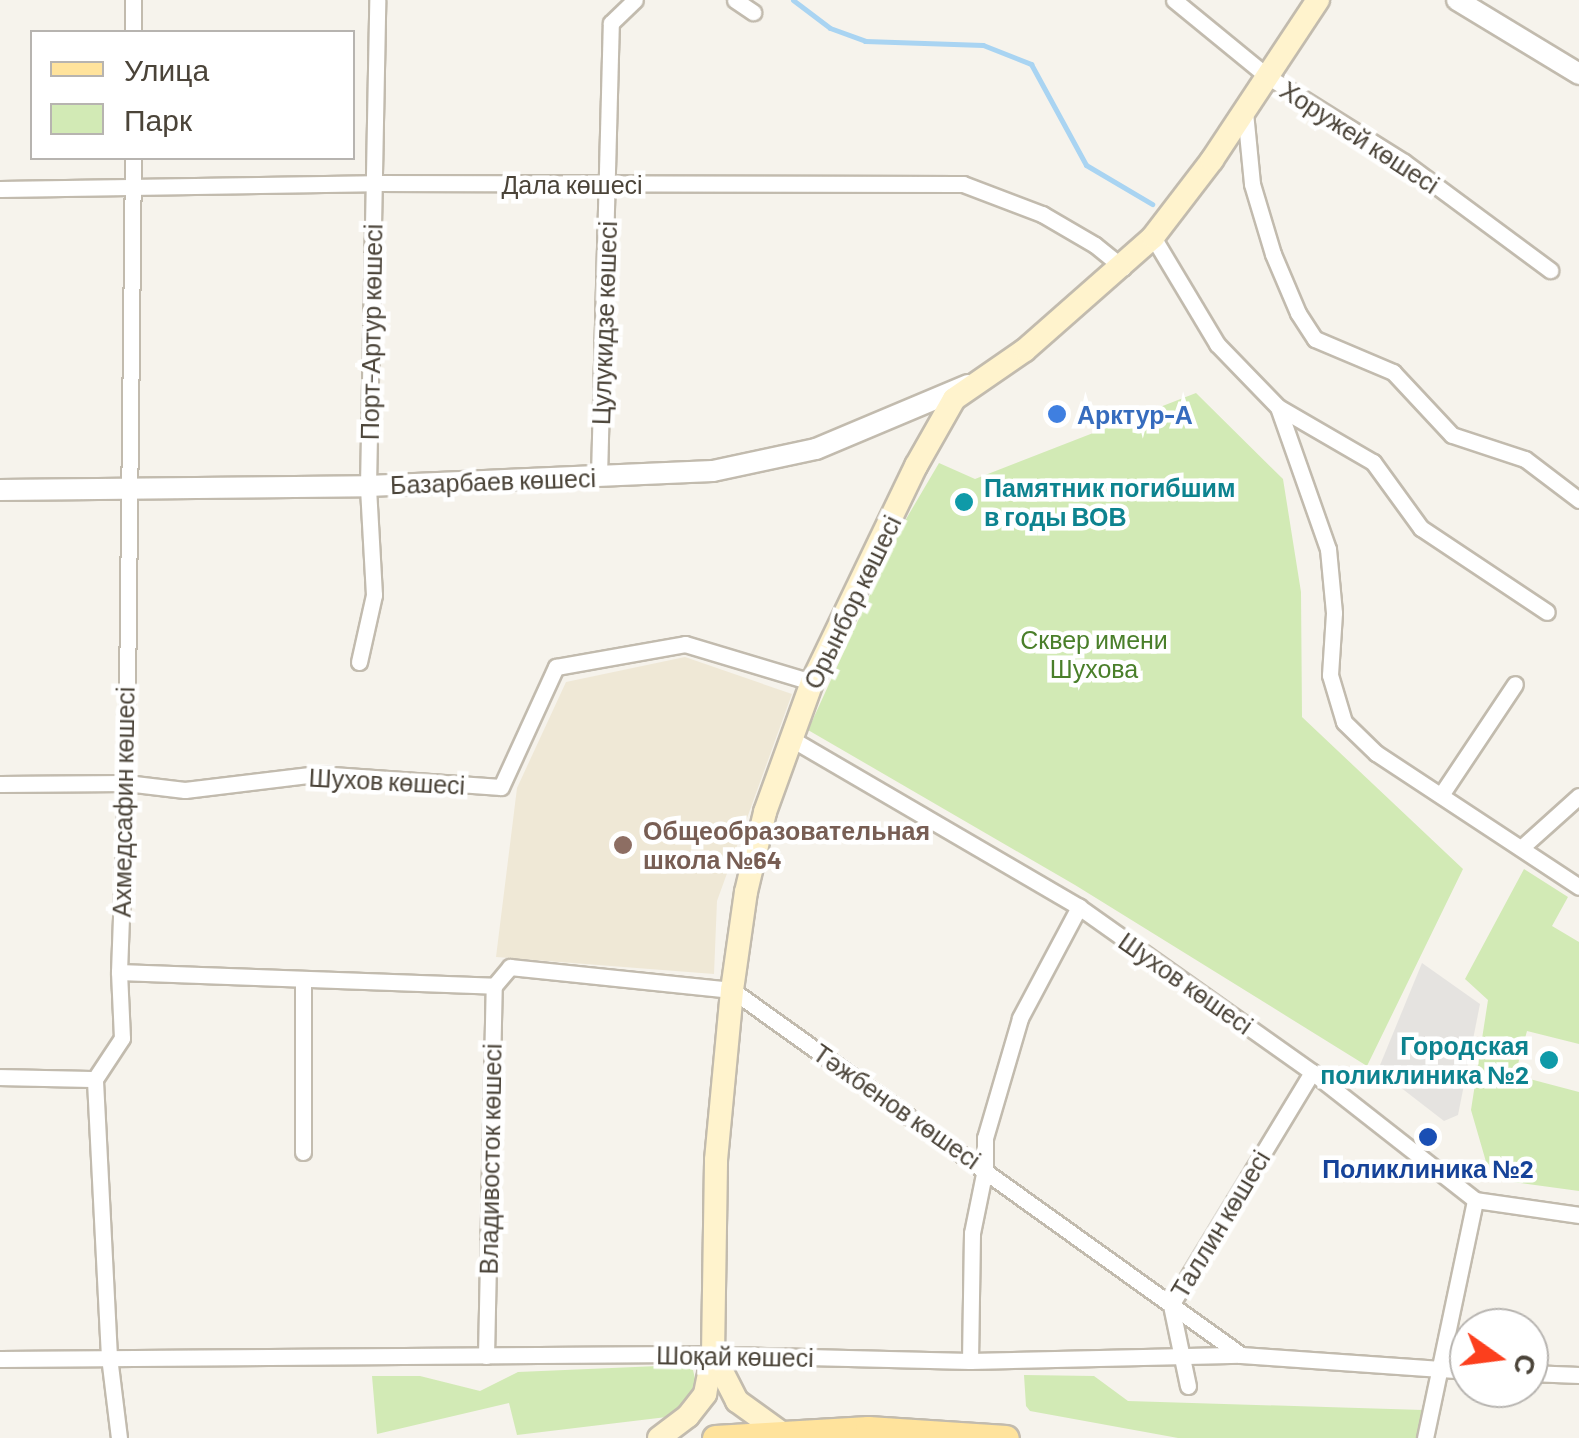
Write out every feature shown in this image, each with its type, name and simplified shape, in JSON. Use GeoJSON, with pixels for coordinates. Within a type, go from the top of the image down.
{"type":"FeatureCollection","features":[{"type":"Feature","properties":{"kind":"main road","name":"Орынбор көшесі"},"geometry":{"type":"LineString","coordinates":[[713,1354],[716,1160],[732,990],[752,856],[812,682],[916,466],[954,399],[970,384],[1025,350],[1123,268],[1153,237],[1245,112],[1318,0]]}},
{"type":"Feature","properties":{"kind":"main road"},"geometry":{"type":"LineString","coordinates":[[713,1354],[738,1401],[780,1432]]}},
{"type":"Feature","properties":{"kind":"main road"},"geometry":{"type":"LineString","coordinates":[[658,1438],[688,1416],[705,1394],[713,1354]]}},
{"type":"Feature","properties":{"kind":"main road"},"geometry":{"type":"LineString","coordinates":[[714,1438],[868,1430],[1006,1438]]}},
{"type":"Feature","properties":{"kind":"street"},"geometry":{"type":"LineString","coordinates":[[133,0],[133,30]]}},
{"type":"Feature","properties":{"kind":"street","name":"Порт-Артур көшесі"},"geometry":{"type":"LineString","coordinates":[[359,662],[374,596],[368,486],[377,0]]}},
{"type":"Feature","properties":{"kind":"street","name":"Цулукидзе көшесі"},"geometry":{"type":"LineString","coordinates":[[599,476],[611,22],[635,0]]}},
{"type":"Feature","properties":{"kind":"street"},"geometry":{"type":"LineString","coordinates":[[735,0],[753,12]]}},
{"type":"Feature","properties":{"kind":"street","name":"Хоружей көшесі"},"geometry":{"type":"LineString","coordinates":[[1174,0],[1267,76],[1404,162],[1550,270]]}},
{"type":"Feature","properties":{"kind":"street"},"geometry":{"type":"LineString","coordinates":[[1458,0],[1579,74]]}},
{"type":"Feature","properties":{"kind":"street"},"geometry":{"type":"LineString","coordinates":[[1245,112],[1252,184],[1273,254],[1298,313],[1315,338],[1392,372],[1452,434],[1525,459],[1579,500]]}},
{"type":"Feature","properties":{"kind":"street","name":"Ахмедсафин көшесі"},"geometry":{"type":"LineString","coordinates":[[95,1079],[122,1038],[119,972],[126,783],[126,489],[133,160]]}},
{"type":"Feature","properties":{"kind":"street","name":"Дала көшесі"},"geometry":{"type":"LineString","coordinates":[[0,188],[373,183],[962,184],[1042,214],[1095,244],[1123,268]]}},
{"type":"Feature","properties":{"kind":"street"},"geometry":{"type":"LineString","coordinates":[[1153,237],[1217,344],[1278,407],[1373,462],[1421,528],[1547,612]]}},
{"type":"Feature","properties":{"kind":"street","name":"Базарбаев көшесі"},"geometry":{"type":"LineString","coordinates":[[0,490],[368,486],[713,471],[816,449],[970,384]]}},
{"type":"Feature","properties":{"kind":"street"},"geometry":{"type":"LineString","coordinates":[[1278,407],[1328,549],[1334,613],[1330,675],[1344,722],[1376,753],[1579,887]]}},
{"type":"Feature","properties":{"kind":"street","name":"Шухов көшесі"},"geometry":{"type":"LineString","coordinates":[[0,784],[126,783],[185,790],[318,774],[502,786],[556,667],[685,644],[812,682]]}},
{"type":"Feature","properties":{"kind":"street"},"geometry":{"type":"LineString","coordinates":[[1440,795],[1515,684]]}},
{"type":"Feature","properties":{"kind":"street","name":"Шухов көшесі"},"geometry":{"type":"LineString","coordinates":[[790,738],[1079,907],[1312,1072],[1475,1200],[1579,1215]]}},
{"type":"Feature","properties":{"kind":"street"},"geometry":{"type":"LineString","coordinates":[[1521,848],[1547,819],[1579,796]]}},
{"type":"Feature","properties":{"kind":"street"},"geometry":{"type":"LineString","coordinates":[[970,1361],[972,1233],[985,1169],[984,1138],[1020,1018],[1079,907]]}},
{"type":"Feature","properties":{"kind":"street","name":"Тәжбенов көшесі"},"geometry":{"type":"LineString","coordinates":[[494,986],[510,968],[732,990],[1242,1355]]}},
{"type":"Feature","properties":{"kind":"street"},"geometry":{"type":"LineString","coordinates":[[119,972],[303,982],[494,986]]}},
{"type":"Feature","properties":{"kind":"street"},"geometry":{"type":"LineString","coordinates":[[302,1152],[303,982]]}},
{"type":"Feature","properties":{"kind":"street","name":"Владивосток көшесі"},"geometry":{"type":"LineString","coordinates":[[486,1356],[494,986]]}},
{"type":"Feature","properties":{"kind":"street","name":"Таллин көшесі"},"geometry":{"type":"LineString","coordinates":[[1188,1386],[1171,1305],[1312,1072]]}},
{"type":"Feature","properties":{"kind":"street"},"geometry":{"type":"LineString","coordinates":[[0,1077],[95,1079],[109,1357],[119,1438]]}},
{"type":"Feature","properties":{"kind":"street"},"geometry":{"type":"LineString","coordinates":[[1426,1438],[1475,1200]]}},
{"type":"Feature","properties":{"kind":"street","name":"Шоқай көшесі"},"geometry":{"type":"LineString","coordinates":[[0,1359],[713,1354],[970,1361],[1242,1355],[1449,1369]]}},
{"type":"Feature","properties":{"kind":"street"},"geometry":{"type":"LineString","coordinates":[[1549,1374],[1579,1375]]}},
{"type":"Feature","properties":{"kind":"shaded area","name":"Общеобразовательная школа №64"},"geometry":{"type":"Polygon","coordinates":[[[685,657],[792,694],[717,901],[714,974],[496,957],[517,788],[566,682],[685,657]]]}},
{"type":"Feature","properties":{"kind":"shaded area"},"geometry":{"type":"Polygon","coordinates":[[[1422,963],[1480,1004],[1458,1115],[1444,1121],[1378,1070],[1422,963]]]}},
{"type":"Feature","properties":{"kind":"green space","name":"Сквер имени Шухова"},"geometry":{"type":"Polygon","coordinates":[[[1196,393],[1283,479],[1301,592],[1302,717],[1463,869],[1367,1066],[1075,885],[808,730],[899,531],[939,463],[975,479],[1196,393]]]}},
{"type":"Feature","properties":{"kind":"green space"},"geometry":{"type":"Polygon","coordinates":[[[1524,869],[1568,897],[1552,926],[1579,942],[1579,1044],[1527,1031],[1515,1075],[1579,1092],[1579,1191],[1491,1179],[1471,1110],[1488,1000],[1465,979],[1524,869]]]}},
{"type":"Feature","properties":{"kind":"green space"},"geometry":{"type":"Polygon","coordinates":[[[682,1365],[693,1370],[697,1387],[675,1416],[517,1435],[509,1403],[377,1434],[372,1376],[420,1376],[480,1391],[518,1372],[682,1365]]]}},
{"type":"Feature","properties":{"kind":"green space"},"geometry":{"type":"Polygon","coordinates":[[[1024,1375],[1094,1376],[1128,1401],[1423,1410],[1424,1438],[1178,1438],[1030,1411],[1026,1406],[1024,1375]]]}},
{"type":"Feature","properties":{"kind":"waterway"},"geometry":{"type":"LineString","coordinates":[[793,0],[830,28],[865,41],[983,45],[1031,64],[1086,165],[1152,204]]}},
{"type":"Feature","properties":{"kind":"place","name":"Арктур-А"},"geometry":{"type":"Point","coordinates":[1057,414]}},
{"type":"Feature","properties":{"kind":"place","name":"Памятник погибшим в годы ВОВ"},"geometry":{"type":"Point","coordinates":[964,502]}},
{"type":"Feature","properties":{"kind":"place","name":"Общеобразовательная школа №64"},"geometry":{"type":"Point","coordinates":[623,845]}},
{"type":"Feature","properties":{"kind":"place","name":"Городская поликлиника №2"},"geometry":{"type":"Point","coordinates":[1549,1060]}},
{"type":"Feature","properties":{"kind":"place","name":"Поликлиника №2"},"geometry":{"type":"Point","coordinates":[1428,1137]}}]}
